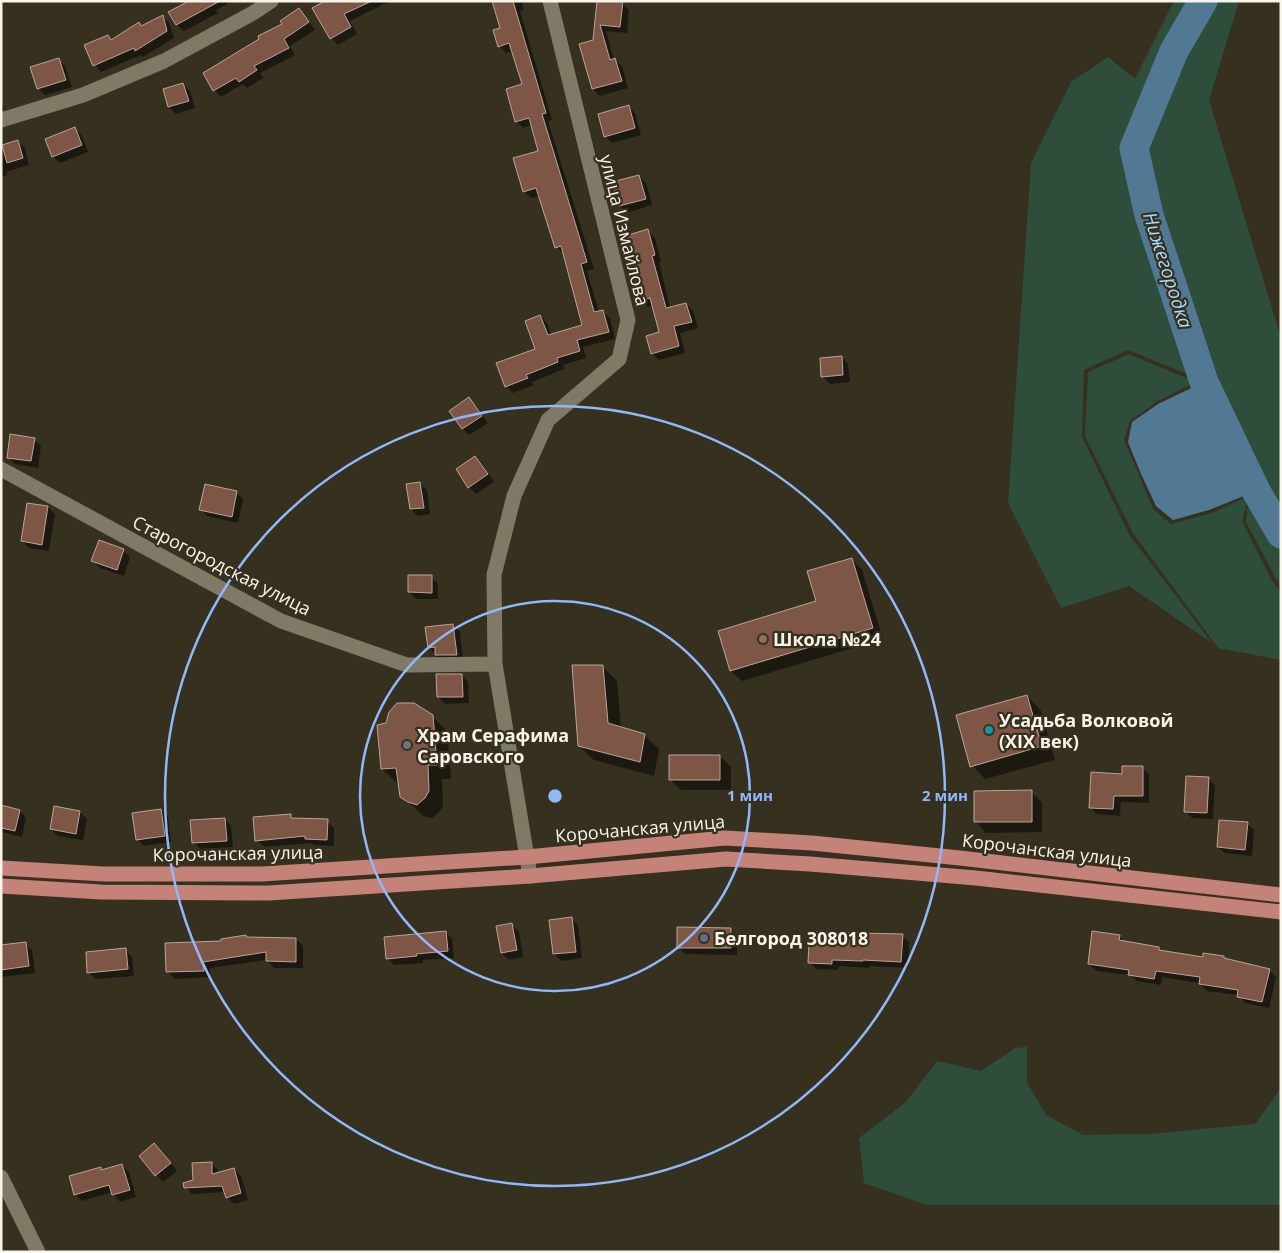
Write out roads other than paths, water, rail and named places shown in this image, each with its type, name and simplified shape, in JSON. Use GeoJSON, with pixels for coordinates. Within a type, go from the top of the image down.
{"type":"FeatureCollection","features":[{"type":"Feature","properties":{"kind":"main road","name":"Корочанская улица"},"geometry":{"type":"LineString","coordinates":[[1,868],[104,874],[262,874],[527,857],[725,838],[812,843],[960,858],[1281,896]]}},
{"type":"Feature","properties":{"kind":"main road","name":"Корочанская улица"},"geometry":{"type":"LineString","coordinates":[[1,886],[100,892],[269,893],[530,876],[726,859],[976,878],[1281,912]]}},
{"type":"Feature","properties":{"kind":"street"},"geometry":{"type":"LineString","coordinates":[[1,120],[83,95],[164,61],[253,13],[271,1]]}},
{"type":"Feature","properties":{"kind":"street","name":"улица Измайлова"},"geometry":{"type":"LineString","coordinates":[[530,876],[495,664],[494,575],[514,496],[548,420],[619,359],[628,320],[550,1]]}},
{"type":"Feature","properties":{"kind":"street","name":"Старогородская улица"},"geometry":{"type":"LineString","coordinates":[[1,470],[281,620],[407,665],[495,664]]}},
{"type":"Feature","properties":{"kind":"street"},"geometry":{"type":"LineString","coordinates":[[1,1177],[38,1252]]}},
{"type":"Feature","properties":{"kind":"water"},"geometry":{"type":"Polygon","coordinates":[[[1204,382],[1256,491],[1209,510],[1173,520],[1156,506],[1141,474],[1128,442],[1132,422],[1158,404],[1204,382]]]}},
{"type":"Feature","properties":{"kind":"waterway","name":"Нижегородка"},"geometry":{"type":"LineString","coordinates":[[1203,1],[1174,51],[1134,148],[1149,215],[1204,382],[1256,491],[1281,534]]}},
{"type":"Feature","properties":{"kind":"place","name":"Школа №24"},"geometry":{"type":"Point","coordinates":[763,639]}},
{"type":"Feature","properties":{"kind":"place","name":"Усадьба Волковой (XIX век)"},"geometry":{"type":"Point","coordinates":[989,730]}},
{"type":"Feature","properties":{"kind":"place","name":"Храм Серафима Саровского"},"geometry":{"type":"Point","coordinates":[407,745]}},
{"type":"Feature","properties":{"kind":"place","name":"Белгород 308018"},"geometry":{"type":"Point","coordinates":[704,938]}}]}
